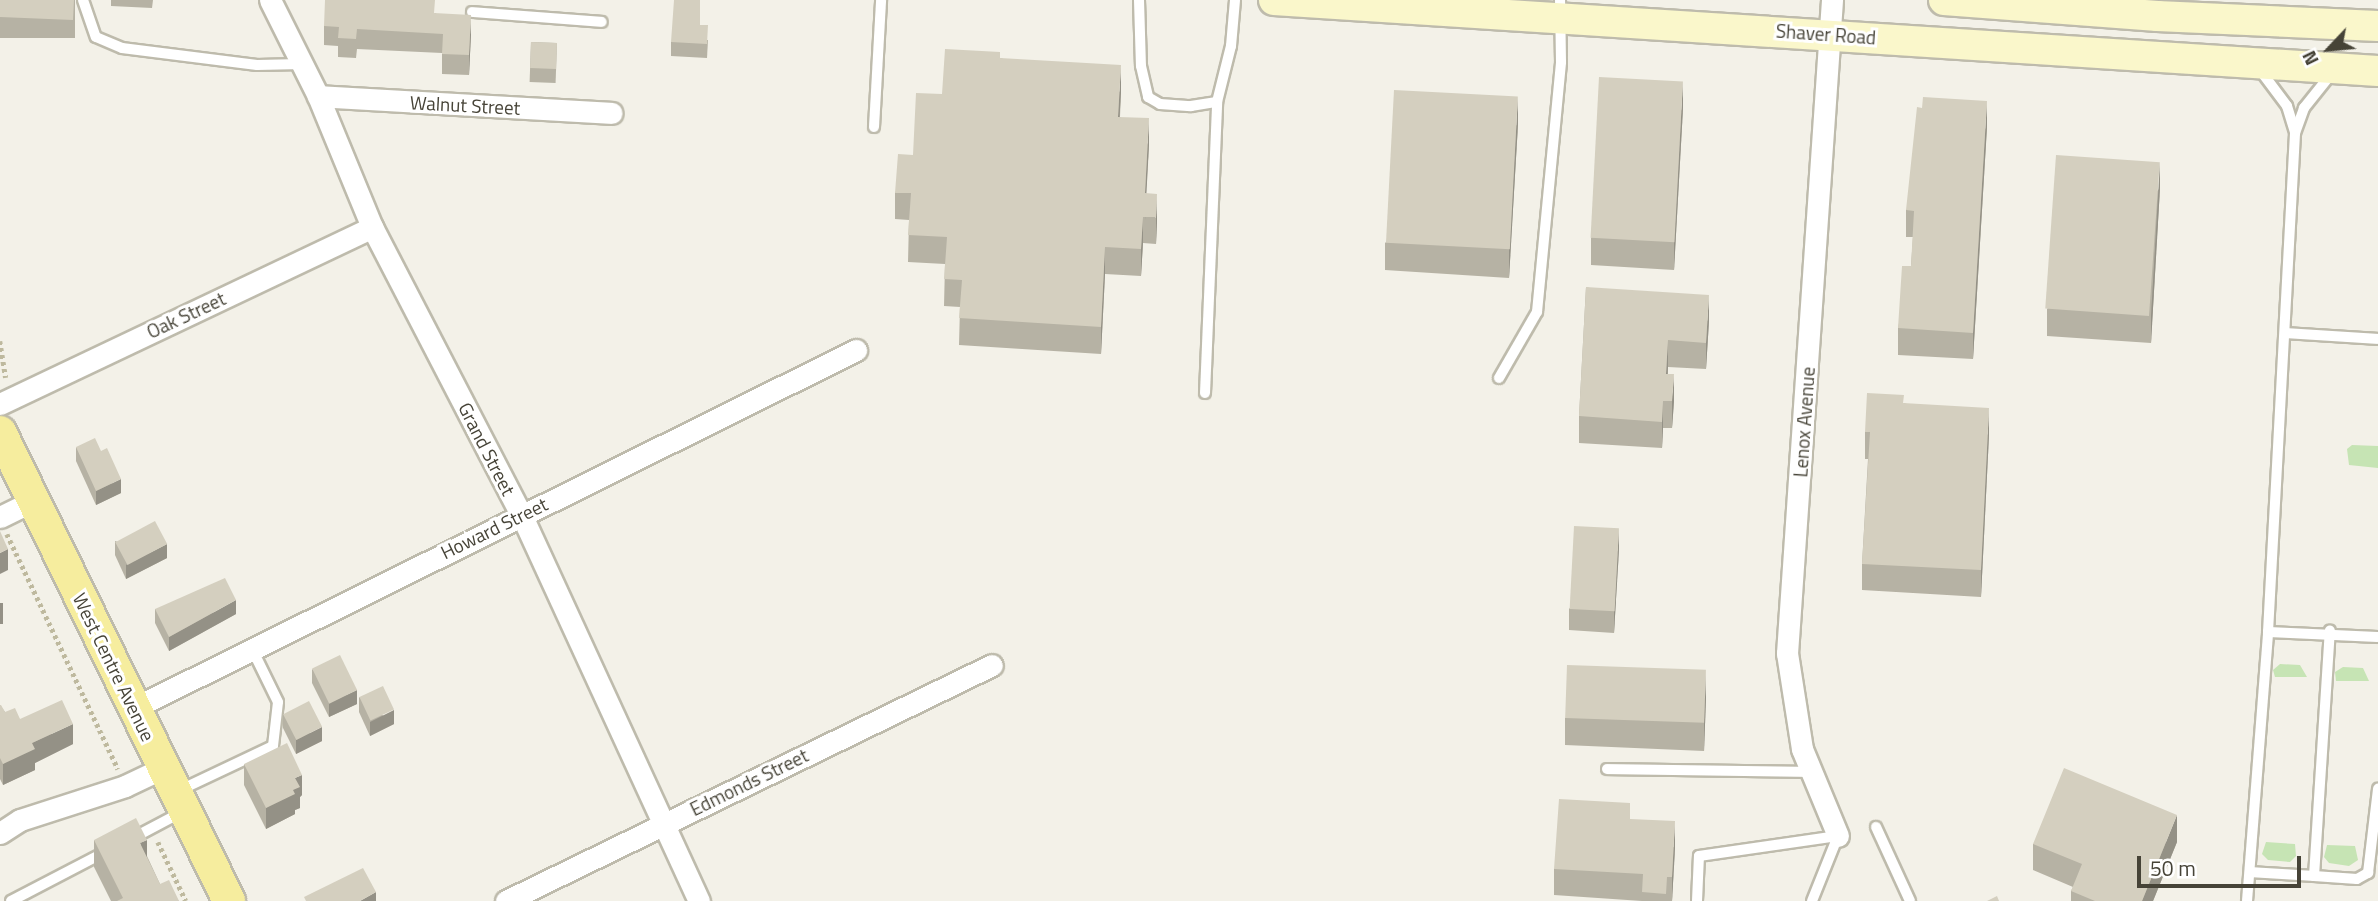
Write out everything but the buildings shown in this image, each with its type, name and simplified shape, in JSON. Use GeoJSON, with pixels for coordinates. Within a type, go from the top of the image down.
{"type":"FeatureCollection","features":[{"type":"Feature","properties":{"kind":"main road","name":"Shaver Road"},"geometry":{"type":"LineString","coordinates":[[1274,0],[1559,8],[1829,35],[2378,71]]}},
{"type":"Feature","properties":{"kind":"main road"},"geometry":{"type":"LineString","coordinates":[[1944,0],[2378,26]]}},
{"type":"Feature","properties":{"kind":"main road","name":"West Centre Avenue"},"geometry":{"type":"LineString","coordinates":[[0,432],[9,473],[33,500],[229,901]]}},
{"type":"Feature","properties":{"kind":"street","name":"Grand Street"},"geometry":{"type":"LineString","coordinates":[[270,0],[318,96],[372,227],[521,514],[661,825],[699,901]]}},
{"type":"Feature","properties":{"kind":"street","name":"Lenox Avenue"},"geometry":{"type":"LineString","coordinates":[[1832,0],[1787,653],[1793,706],[1810,772],[1838,836]]}},
{"type":"Feature","properties":{"kind":"street","name":"Walnut Street"},"geometry":{"type":"LineString","coordinates":[[318,96],[612,113]]}},
{"type":"Feature","properties":{"kind":"street","name":"Oak Street"},"geometry":{"type":"LineString","coordinates":[[7,400],[372,227]]}},
{"type":"Feature","properties":{"kind":"street","name":"Howard Street"},"geometry":{"type":"LineString","coordinates":[[134,708],[856,350]]}},
{"type":"Feature","properties":{"kind":"street"},"geometry":{"type":"LineString","coordinates":[[3,525],[33,500]]}},
{"type":"Feature","properties":{"kind":"street","name":"Edmonds Street"},"geometry":{"type":"LineString","coordinates":[[506,901],[992,664]]}},
{"type":"Feature","properties":{"kind":"street"},"geometry":{"type":"LineString","coordinates":[[0,833],[20,820],[125,786],[174,790]]}},
{"type":"Feature","properties":{"kind":"lane"},"geometry":{"type":"LineString","coordinates":[[83,0],[96,37],[122,48],[257,65],[302,64]]}},
{"type":"Feature","properties":{"kind":"lane"},"geometry":{"type":"LineString","coordinates":[[874,127],[881,0]]}},
{"type":"Feature","properties":{"kind":"lane"},"geometry":{"type":"LineString","coordinates":[[1139,0],[1141,66],[1148,97],[1160,104],[1191,106],[1217,102]]}},
{"type":"Feature","properties":{"kind":"lane"},"geometry":{"type":"LineString","coordinates":[[1205,393],[1217,102],[1231,46],[1235,0]]}},
{"type":"Feature","properties":{"kind":"lane"},"geometry":{"type":"LineString","coordinates":[[1499,378],[1537,312],[1561,62],[1559,8]]}},
{"type":"Feature","properties":{"kind":"lane"},"geometry":{"type":"LineString","coordinates":[[472,12],[602,22]]}},
{"type":"Feature","properties":{"kind":"lane"},"geometry":{"type":"LineString","coordinates":[[2250,62],[2280,94],[2295,134]]}},
{"type":"Feature","properties":{"kind":"lane"},"geometry":{"type":"LineString","coordinates":[[2247,901],[2268,632],[2295,134],[2304,108],[2336,68]]}},
{"type":"Feature","properties":{"kind":"lane"},"geometry":{"type":"LineString","coordinates":[[2286,333],[2378,339]]}},
{"type":"Feature","properties":{"kind":"lane"},"geometry":{"type":"LineString","coordinates":[[2268,632],[2330,631],[2378,637]]}},
{"type":"Feature","properties":{"kind":"lane"},"geometry":{"type":"LineString","coordinates":[[2314,876],[2330,631]]}},
{"type":"Feature","properties":{"kind":"lane"},"geometry":{"type":"LineString","coordinates":[[11,901],[152,829],[174,790],[273,746],[278,702],[252,649]]}},
{"type":"Feature","properties":{"kind":"lane"},"geometry":{"type":"LineString","coordinates":[[1607,769],[1810,772]]}},
{"type":"Feature","properties":{"kind":"lane"},"geometry":{"type":"LineString","coordinates":[[2250,872],[2357,878],[2368,873],[2378,789]]}},
{"type":"Feature","properties":{"kind":"lane"},"geometry":{"type":"LineString","coordinates":[[1875,827],[1910,901]]}},
{"type":"Feature","properties":{"kind":"lane"},"geometry":{"type":"LineString","coordinates":[[1697,901],[1699,856],[1838,836],[1812,901]]}},
{"type":"Feature","properties":{"kind":"path"},"geometry":{"type":"LineString","coordinates":[[0,341],[7,400]]}},
{"type":"Feature","properties":{"kind":"path"},"geometry":{"type":"LineString","coordinates":[[3,525],[125,786]]}},
{"type":"Feature","properties":{"kind":"path"},"geometry":{"type":"LineString","coordinates":[[152,829],[186,901]]}},
{"type":"Feature","properties":{"kind":"green space"},"geometry":{"type":"Polygon","coordinates":[[[2352,445],[2378,446],[2378,468],[2349,465],[2347,449],[2352,445]]]}},
{"type":"Feature","properties":{"kind":"green space"},"geometry":{"type":"Polygon","coordinates":[[[2280,664],[2300,665],[2307,677],[2275,677],[2273,670],[2280,664]]]}},
{"type":"Feature","properties":{"kind":"green space"},"geometry":{"type":"Polygon","coordinates":[[[2343,667],[2363,668],[2369,681],[2336,681],[2335,672],[2343,667]]]}},
{"type":"Feature","properties":{"kind":"green space"},"geometry":{"type":"Polygon","coordinates":[[[2266,842],[2295,844],[2296,856],[2290,862],[2268,860],[2262,854],[2266,842]]]}},
{"type":"Feature","properties":{"kind":"green space"},"geometry":{"type":"Polygon","coordinates":[[[2327,845],[2355,846],[2358,860],[2349,866],[2329,863],[2324,857],[2327,845]]]}}]}
